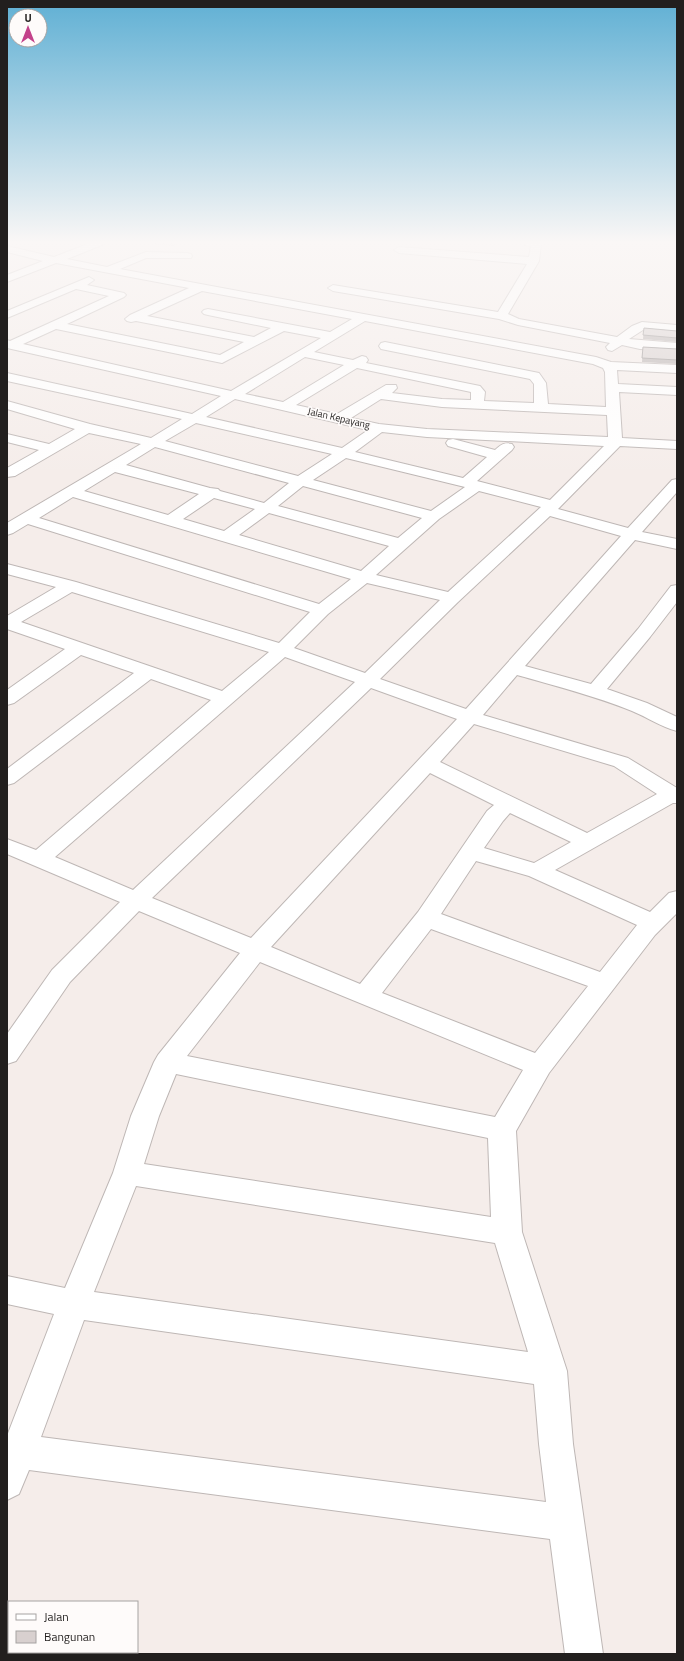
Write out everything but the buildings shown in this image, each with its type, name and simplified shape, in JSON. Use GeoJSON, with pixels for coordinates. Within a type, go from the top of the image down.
{"type":"FeatureCollection","features":[{"type":"Feature","properties":{"kind":"street"},"geometry":{"type":"LineString","coordinates":[[9,345],[65,321]]}},
{"type":"Feature","properties":{"kind":"street"},"geometry":{"type":"LineString","coordinates":[[97,334],[127,321]]}},
{"type":"Feature","properties":{"kind":"street"},"geometry":{"type":"LineString","coordinates":[[151,321],[255,341]]}},
{"type":"Feature","properties":{"kind":"street"},"geometry":{"type":"LineString","coordinates":[[178,326],[190,321]]}},
{"type":"Feature","properties":{"kind":"street"},"geometry":{"type":"LineString","coordinates":[[250,321],[331,336]]}},
{"type":"Feature","properties":{"kind":"street"},"geometry":{"type":"LineString","coordinates":[[7,530],[115,467],[358,321]]}},
{"type":"Feature","properties":{"kind":"street"},"geometry":{"type":"LineString","coordinates":[[375,321],[596,361],[608,366],[677,369]]}},
{"type":"Feature","properties":{"kind":"street"},"geometry":{"type":"LineString","coordinates":[[514,321],[640,346],[677,347]]}},
{"type":"Feature","properties":{"kind":"street"},"geometry":{"type":"LineString","coordinates":[[492,341],[518,322]]}},
{"type":"Feature","properties":{"kind":"street"},"geometry":{"type":"LineString","coordinates":[[55,325],[222,359]]}},
{"type":"Feature","properties":{"kind":"street"},"geometry":{"type":"LineString","coordinates":[[596,361],[636,328],[642,326],[677,329]]}},
{"type":"Feature","properties":{"kind":"street"},"geometry":{"type":"LineString","coordinates":[[179,383],[282,327]]}},
{"type":"Feature","properties":{"kind":"street"},"geometry":{"type":"LineString","coordinates":[[286,406],[415,328]]}},
{"type":"Feature","properties":{"kind":"street","name":"Jalan Kepayang"},"geometry":{"type":"LineString","coordinates":[[9,345],[341,418],[379,428],[427,433],[677,445]]}},
{"type":"Feature","properties":{"kind":"street"},"geometry":{"type":"LineString","coordinates":[[384,346],[534,376],[540,383],[541,407]]}},
{"type":"Feature","properties":{"kind":"street"},"geometry":{"type":"LineString","coordinates":[[302,353],[475,389],[478,392],[477,404]]}},
{"type":"Feature","properties":{"kind":"street"},"geometry":{"type":"LineString","coordinates":[[13,390],[72,359]]}},
{"type":"Feature","properties":{"kind":"street"},"geometry":{"type":"LineString","coordinates":[[7,1054],[61,976],[136,900],[315,732],[452,598],[549,508],[615,443],[611,372],[608,366]]}},
{"type":"Feature","properties":{"kind":"street"},"geometry":{"type":"LineString","coordinates":[[341,418],[410,375]]}},
{"type":"Feature","properties":{"kind":"street"},"geometry":{"type":"LineString","coordinates":[[7,377],[344,452],[472,484],[631,534],[677,544]]}},
{"type":"Feature","properties":{"kind":"street"},"geometry":{"type":"LineString","coordinates":[[612,388],[677,391]]}},
{"type":"Feature","properties":{"kind":"street"},"geometry":{"type":"LineString","coordinates":[[379,395],[427,401],[613,411]]}},
{"type":"Feature","properties":{"kind":"street"},"geometry":{"type":"LineString","coordinates":[[7,405],[87,428],[155,443],[433,516]]}},
{"type":"Feature","properties":{"kind":"street"},"geometry":{"type":"LineString","coordinates":[[8,473],[87,428]]}},
{"type":"Feature","properties":{"kind":"street"},"geometry":{"type":"LineString","coordinates":[[226,537],[301,481],[379,428]]}},
{"type":"Feature","properties":{"kind":"street"},"geometry":{"type":"LineString","coordinates":[[427,433],[448,442],[498,455]]}},
{"type":"Feature","properties":{"kind":"street"},"geometry":{"type":"LineString","coordinates":[[39,859],[282,650],[322,610],[472,484],[498,455],[520,437]]}},
{"type":"Feature","properties":{"kind":"street"},"geometry":{"type":"LineString","coordinates":[[7,438],[52,449]]}},
{"type":"Feature","properties":{"kind":"street"},"geometry":{"type":"LineString","coordinates":[[115,467],[213,492],[400,544]]}},
{"type":"Feature","properties":{"kind":"street"},"geometry":{"type":"LineString","coordinates":[[566,1523],[13,1466],[74,1304],[127,1173],[145,1116],[167,1062],[244,966],[255,949],[470,717],[677,483]]}},
{"type":"Feature","properties":{"kind":"street"},"geometry":{"type":"LineString","coordinates":[[72,492],[364,576],[452,598]]}},
{"type":"Feature","properties":{"kind":"street"},"geometry":{"type":"LineString","coordinates":[[170,521],[213,492]]}},
{"type":"Feature","properties":{"kind":"street"},"geometry":{"type":"LineString","coordinates":[[660,501],[677,505]]}},
{"type":"Feature","properties":{"kind":"street"},"geometry":{"type":"LineString","coordinates":[[27,519],[322,610]]}},
{"type":"Feature","properties":{"kind":"street"},"geometry":{"type":"LineString","coordinates":[[7,569],[70,586],[282,650],[470,717],[621,762],[675,796],[537,871]]}},
{"type":"Feature","properties":{"kind":"street"},"geometry":{"type":"LineString","coordinates":[[7,623],[70,586]]}},
{"type":"Feature","properties":{"kind":"street"},"geometry":{"type":"LineString","coordinates":[[595,691],[644,633],[677,590]]}},
{"type":"Feature","properties":{"kind":"street"},"geometry":{"type":"LineString","coordinates":[[7,623],[225,698]]}},
{"type":"Feature","properties":{"kind":"street"},"geometry":{"type":"LineString","coordinates":[[7,699],[80,648]]}},
{"type":"Feature","properties":{"kind":"street"},"geometry":{"type":"LineString","coordinates":[[513,668],[595,691],[640,707],[677,725]]}},
{"type":"Feature","properties":{"kind":"street"},"geometry":{"type":"LineString","coordinates":[[7,779],[148,672]]}},
{"type":"Feature","properties":{"kind":"street"},"geometry":{"type":"LineString","coordinates":[[426,763],[588,842]]}},
{"type":"Feature","properties":{"kind":"street"},"geometry":{"type":"LineString","coordinates":[[365,996],[426,918],[495,816],[508,804]]}},
{"type":"Feature","properties":{"kind":"street"},"geometry":{"type":"LineString","coordinates":[[7,846],[365,996],[540,1066]]}},
{"type":"Feature","properties":{"kind":"street"},"geometry":{"type":"LineString","coordinates":[[471,852],[537,871],[653,923]]}},
{"type":"Feature","properties":{"kind":"street"},"geometry":{"type":"LineString","coordinates":[[584,1654],[584,1644],[556,1444],[550,1371],[507,1232],[502,1130],[540,1066],[653,923],[677,899]]}},
{"type":"Feature","properties":{"kind":"street"},"geometry":{"type":"LineString","coordinates":[[426,918],[605,983]]}},
{"type":"Feature","properties":{"kind":"street"},"geometry":{"type":"LineString","coordinates":[[167,1062],[502,1130]]}},
{"type":"Feature","properties":{"kind":"street"},"geometry":{"type":"LineString","coordinates":[[127,1173],[507,1232]]}},
{"type":"Feature","properties":{"kind":"street"},"geometry":{"type":"LineString","coordinates":[[7,1290],[74,1304],[550,1371]]}}]}
